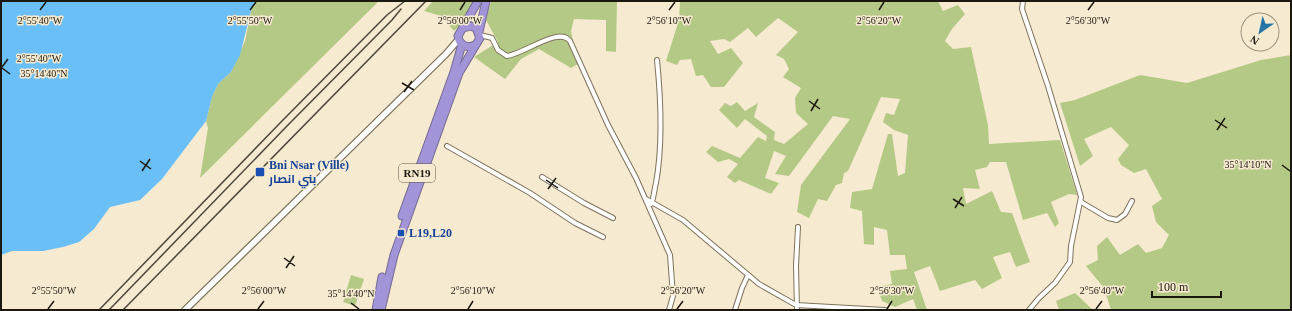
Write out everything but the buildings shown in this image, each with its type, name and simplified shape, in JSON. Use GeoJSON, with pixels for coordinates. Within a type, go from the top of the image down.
{"type":"FeatureCollection","features":[{"type":"Feature","properties":{"kind":"highway","name":"RN19"},"geometry":{"type":"LineString","coordinates":[[376,308],[386,264],[454,72],[460,42],[459,33],[478,1]]}},
{"type":"Feature","properties":{"kind":"highway","name":"RN19"},"geometry":{"type":"LineString","coordinates":[[381,310],[389,270],[401,233],[459,72],[475,45],[479,34],[486,1]]}},
{"type":"Feature","properties":{"kind":"highway"},"geometry":{"type":"LineString","coordinates":[[463,28],[471,26],[476,28],[479,34]]}},
{"type":"Feature","properties":{"kind":"highway"},"geometry":{"type":"LineString","coordinates":[[460,42],[470,47],[475,45]]}},
{"type":"Feature","properties":{"kind":"street"},"geometry":{"type":"LineString","coordinates":[[1023,1],[1022,9],[1048,86],[1082,197],[1071,246],[1070,262],[1055,283],[1029,310]]}},
{"type":"Feature","properties":{"kind":"street"},"geometry":{"type":"LineString","coordinates":[[479,34],[492,38],[498,50],[507,56],[529,49],[555,36],[568,39],[608,125],[646,199],[670,255],[673,296],[669,310]]}},
{"type":"Feature","properties":{"kind":"street"},"geometry":{"type":"LineString","coordinates":[[185,310],[460,42]]}},
{"type":"Feature","properties":{"kind":"street"},"geometry":{"type":"LineString","coordinates":[[649,207],[652,202],[659,158],[660,87],[657,60]]}},
{"type":"Feature","properties":{"kind":"street"},"geometry":{"type":"LineString","coordinates":[[447,146],[530,193],[575,223],[603,237]]}},
{"type":"Feature","properties":{"kind":"street"},"geometry":{"type":"LineString","coordinates":[[542,177],[584,203],[613,218]]}},
{"type":"Feature","properties":{"kind":"street"},"geometry":{"type":"LineString","coordinates":[[646,199],[683,220],[759,284],[796,305],[885,310]]}},
{"type":"Feature","properties":{"kind":"street"},"geometry":{"type":"LineString","coordinates":[[1081,202],[1108,218],[1117,220],[1125,214],[1132,201]]}},
{"type":"Feature","properties":{"kind":"street"},"geometry":{"type":"LineString","coordinates":[[797,310],[796,266],[798,227]]}},
{"type":"Feature","properties":{"kind":"street"},"geometry":{"type":"LineString","coordinates":[[735,310],[748,275]]}},
{"type":"Feature","properties":{"kind":"green space"},"geometry":{"type":"Polygon","coordinates":[[[257,1],[379,1],[200,178],[208,128],[206,121],[212,97],[218,84],[231,72],[245,41],[252,7],[257,1]]]}},
{"type":"Feature","properties":{"kind":"green space"},"geometry":{"type":"Polygon","coordinates":[[[433,1],[476,1],[466,19],[454,31],[441,16],[424,11],[433,1]]]}},
{"type":"Feature","properties":{"kind":"green space"},"geometry":{"type":"Polygon","coordinates":[[[491,1],[617,1],[616,52],[606,51],[606,20],[574,19],[571,31],[578,64],[571,68],[539,49],[521,59],[505,79],[474,57],[498,42],[486,20],[491,1]]]}},
{"type":"Feature","properties":{"kind":"green space"},"geometry":{"type":"Polygon","coordinates":[[[680,1],[938,1],[943,11],[958,5],[965,14],[952,29],[945,41],[953,49],[971,47],[988,125],[989,144],[1060,140],[1077,195],[1069,194],[1051,202],[1059,223],[1055,227],[1047,213],[1023,220],[1006,162],[990,162],[987,167],[975,170],[980,189],[963,188],[966,204],[992,191],[1001,212],[1012,213],[1030,262],[1016,267],[1010,252],[993,257],[1002,278],[982,289],[975,280],[940,291],[930,266],[914,272],[927,310],[917,310],[913,299],[895,307],[882,301],[877,287],[892,284],[890,271],[907,269],[905,255],[890,255],[887,230],[874,227],[874,245],[864,244],[862,211],[850,208],[852,192],[872,189],[888,134],[892,134],[898,176],[905,173],[908,135],[894,130],[883,122],[886,113],[894,115],[900,99],[881,97],[848,171],[844,173],[842,183],[836,185],[827,201],[818,199],[809,218],[797,212],[801,185],[850,119],[833,116],[789,176],[775,174],[786,156],[774,151],[765,178],[779,183],[771,194],[739,180],[735,183],[727,177],[738,164],[729,159],[718,162],[706,152],[712,146],[740,158],[758,137],[766,141],[767,136],[745,119],[737,128],[719,110],[725,103],[731,106],[737,102],[745,111],[758,103],[754,117],[775,132],[774,140],[784,144],[808,124],[796,113],[795,98],[801,88],[783,77],[789,69],[784,59],[776,55],[798,32],[778,18],[756,37],[748,28],[730,42],[724,39],[710,41],[718,54],[731,48],[743,63],[724,87],[711,87],[703,75],[696,76],[691,59],[680,60],[677,65],[666,61],[679,20],[680,1]]]}},
{"type":"Feature","properties":{"kind":"green space"},"geometry":{"type":"Polygon","coordinates":[[[1291,55],[1291,310],[1111,310],[1104,288],[1086,266],[1098,260],[1097,246],[1107,237],[1120,255],[1138,244],[1146,253],[1162,248],[1169,235],[1156,222],[1152,206],[1162,199],[1146,169],[1134,173],[1121,165],[1118,159],[1129,145],[1111,127],[1084,139],[1093,156],[1080,166],[1060,103],[1075,100],[1140,75],[1187,83],[1261,60],[1291,55]]]}},
{"type":"Feature","properties":{"kind":"green space"},"geometry":{"type":"Polygon","coordinates":[[[351,275],[364,279],[355,306],[343,302],[351,275]]]}},
{"type":"Feature","properties":{"kind":"green space"},"geometry":{"type":"Polygon","coordinates":[[[1075,293],[1093,310],[1059,310],[1056,301],[1075,293]]]}},
{"type":"Feature","properties":{"kind":"water"},"geometry":{"type":"Polygon","coordinates":[[[1,1],[257,1],[252,7],[240,55],[231,72],[218,84],[212,97],[206,121],[162,179],[140,200],[110,207],[94,229],[79,242],[43,251],[12,251],[1,255],[1,1]]]}},
{"type":"Feature","properties":{"kind":"railway"},"geometry":{"type":"LineString","coordinates":[[99,310],[281,122],[387,15],[405,1]]}},
{"type":"Feature","properties":{"kind":"railway"},"geometry":{"type":"LineString","coordinates":[[123,310],[426,1]]}},
{"type":"Feature","properties":{"kind":"railway"},"geometry":{"type":"LineString","coordinates":[[109,310],[401,9]]}},
{"type":"Feature","properties":{"kind":"place","name":"Bni Nsar (Ville) بني انصار"},"geometry":{"type":"Point","coordinates":[260,172]}},
{"type":"Feature","properties":{"kind":"place","name":"L19,L20"},"geometry":{"type":"Point","coordinates":[401,233]}}]}
